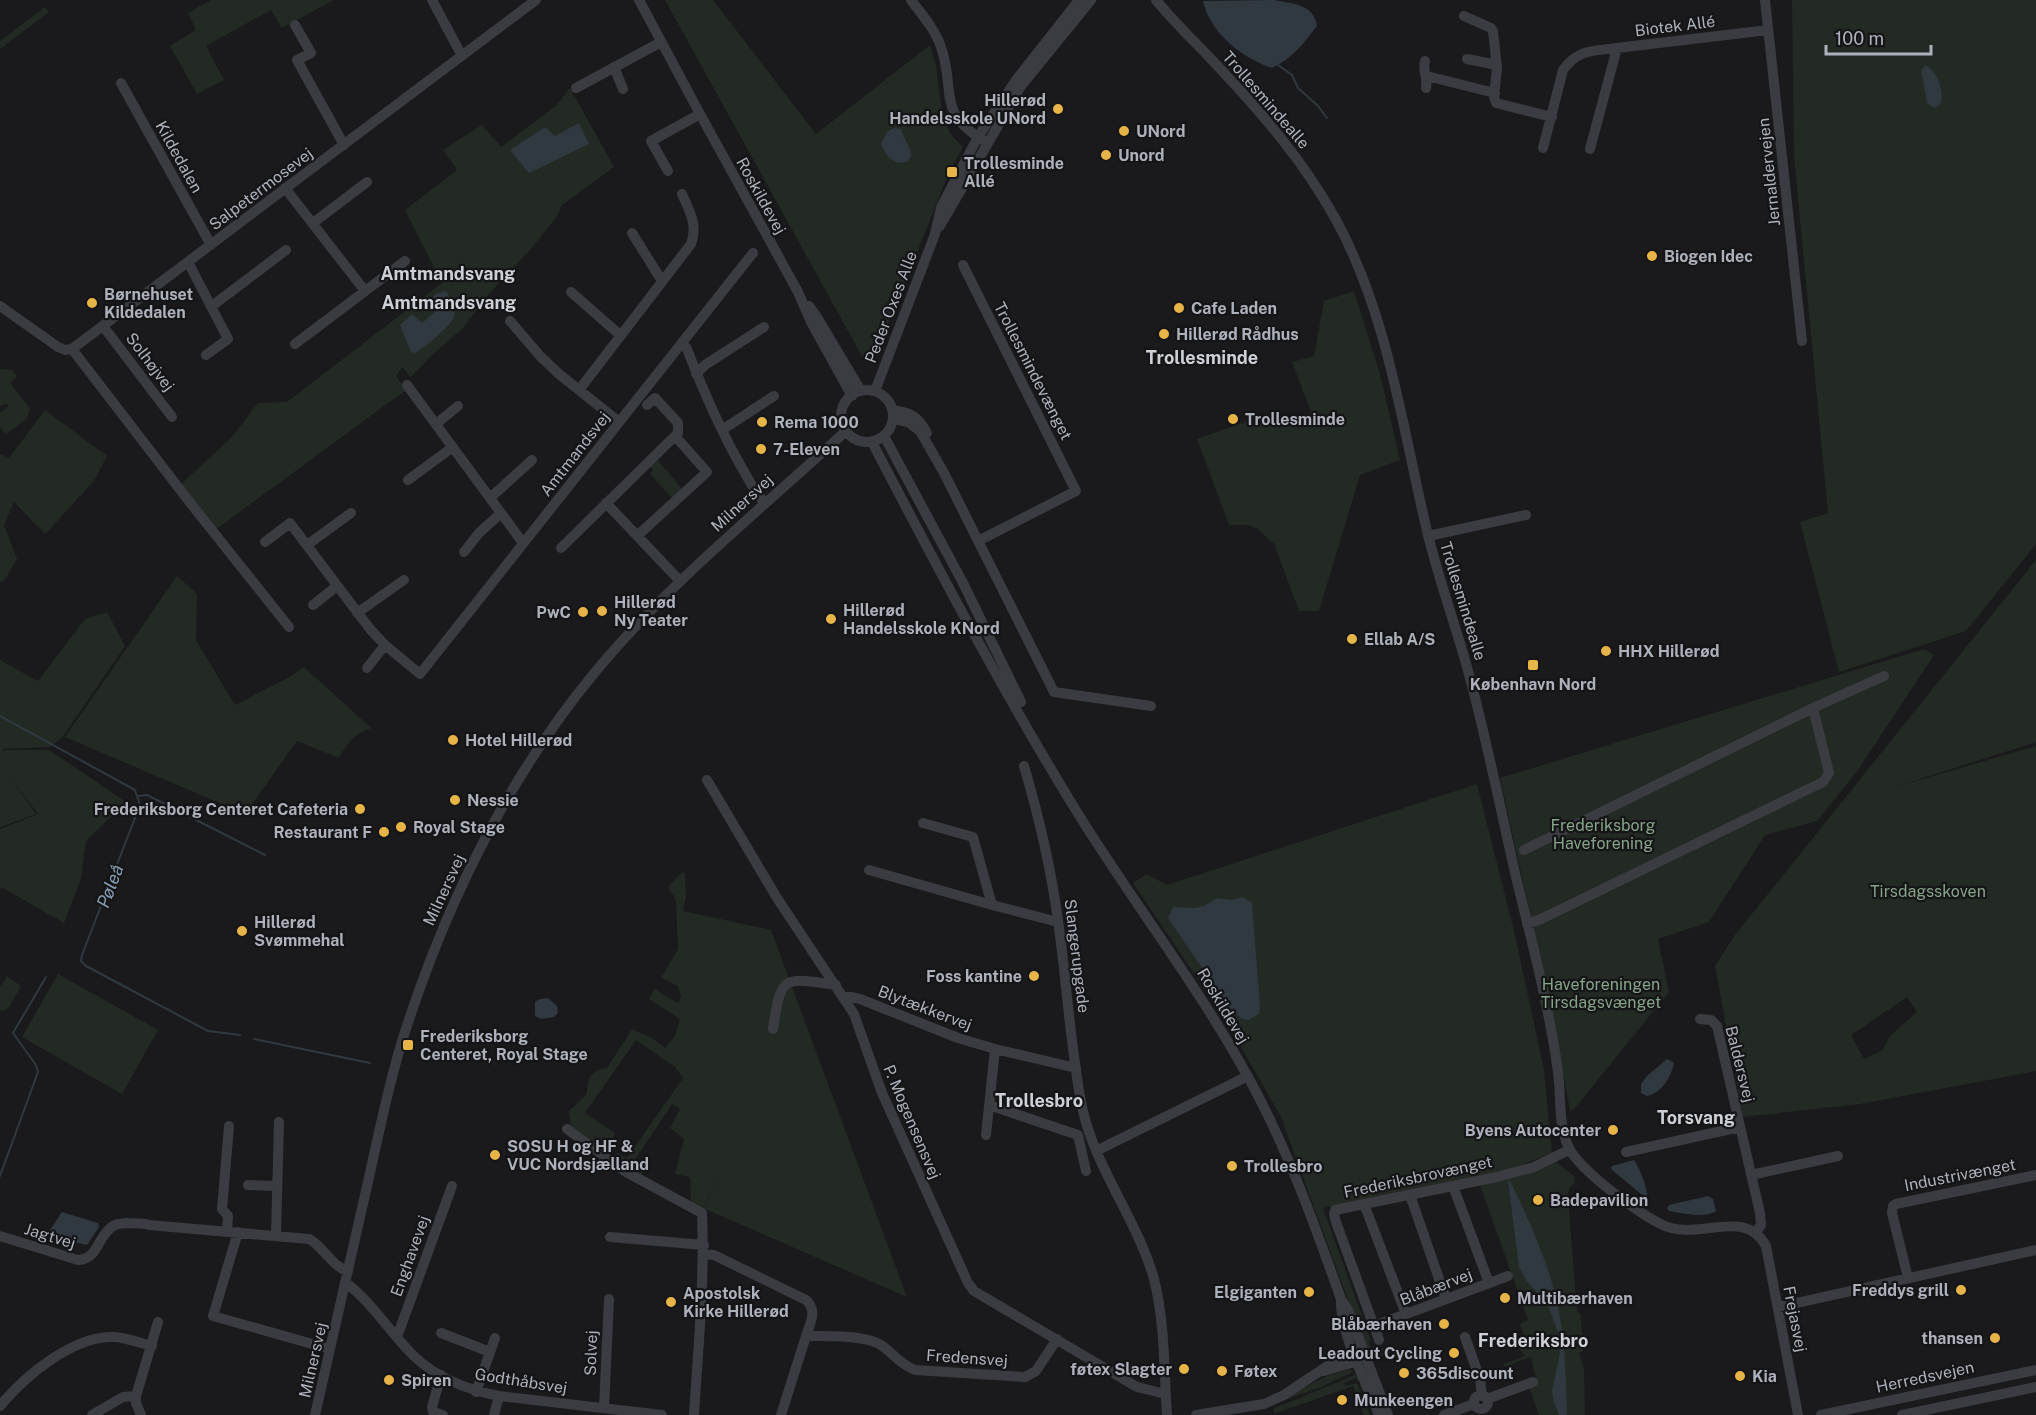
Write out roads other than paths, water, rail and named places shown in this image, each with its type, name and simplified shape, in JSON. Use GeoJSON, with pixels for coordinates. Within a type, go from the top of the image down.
{"type":"FeatureCollection","features":[{"type":"Feature","properties":{"kind":"street"},"geometry":{"type":"LineString","coordinates":[[432,0],[462,56]]}},
{"type":"Feature","properties":{"kind":"street","name":"Roskildevej"},"geometry":{"type":"LineString","coordinates":[[639,0],[798,292],[818,317],[856,393]]}},
{"type":"Feature","properties":{"kind":"street"},"geometry":{"type":"LineString","coordinates":[[911,0],[934,30],[940,44],[945,60],[949,98],[955,117],[961,125],[983,139]]}},
{"type":"Feature","properties":{"kind":"street","name":"Peder Oxes Alle"},"geometry":{"type":"LineString","coordinates":[[875,391],[935,234],[941,207],[1016,80],[1079,0]]}},
{"type":"Feature","properties":{"kind":"street","name":"Peder Oxes Alle"},"geometry":{"type":"LineString","coordinates":[[983,139],[1091,0]]}},
{"type":"Feature","properties":{"kind":"street","name":"Jernaldervejen"},"geometry":{"type":"LineString","coordinates":[[1765,0],[1802,341]]}},
{"type":"Feature","properties":{"kind":"street","name":"Salpetermosevej"},"geometry":{"type":"LineString","coordinates":[[72,349],[532,1]]}},
{"type":"Feature","properties":{"kind":"street","name":"Trollesmindealle"},"geometry":{"type":"LineString","coordinates":[[1156,1],[1280,135],[1314,183],[1337,222],[1360,274],[1379,327],[1428,536],[1475,697],[1548,1014],[1558,1071],[1562,1118],[1569,1150]]}},
{"type":"Feature","properties":{"kind":"street"},"geometry":{"type":"LineString","coordinates":[[1464,16],[1491,27],[1493,31],[1497,65],[1495,101],[1498,104],[1552,117]]}},
{"type":"Feature","properties":{"kind":"street"},"geometry":{"type":"LineString","coordinates":[[296,25],[311,53],[297,60],[344,145]]}},
{"type":"Feature","properties":{"kind":"street","name":"Biotek Allé"},"geometry":{"type":"LineString","coordinates":[[1590,149],[1617,48],[1768,30]]}},
{"type":"Feature","properties":{"kind":"street"},"geometry":{"type":"LineString","coordinates":[[576,88],[661,42]]}},
{"type":"Feature","properties":{"kind":"street"},"geometry":{"type":"LineString","coordinates":[[1543,148],[1563,70],[1569,62],[1583,53],[1617,48]]}},
{"type":"Feature","properties":{"kind":"street"},"geometry":{"type":"LineString","coordinates":[[1467,59],[1497,65]]}},
{"type":"Feature","properties":{"kind":"street"},"geometry":{"type":"LineString","coordinates":[[1425,61],[1423,69],[1427,76],[1426,88]]}},
{"type":"Feature","properties":{"kind":"street"},"geometry":{"type":"LineString","coordinates":[[614,67],[623,90]]}},
{"type":"Feature","properties":{"kind":"street"},"geometry":{"type":"LineString","coordinates":[[1427,76],[1495,93]]}},
{"type":"Feature","properties":{"kind":"street","name":"Kildedalen"},"geometry":{"type":"LineString","coordinates":[[121,83],[211,245]]}},
{"type":"Feature","properties":{"kind":"street"},"geometry":{"type":"LineString","coordinates":[[668,171],[651,141],[700,114]]}},
{"type":"Feature","properties":{"kind":"street"},"geometry":{"type":"LineString","coordinates":[[313,223],[367,182]]}},
{"type":"Feature","properties":{"kind":"street"},"geometry":{"type":"LineString","coordinates":[[285,188],[365,291]]}},
{"type":"Feature","properties":{"kind":"street"},"geometry":{"type":"LineString","coordinates":[[579,390],[691,244],[694,236],[694,221],[682,194]]}},
{"type":"Feature","properties":{"kind":"street"},"geometry":{"type":"LineString","coordinates":[[632,233],[662,281]]}},
{"type":"Feature","properties":{"kind":"street"},"geometry":{"type":"LineString","coordinates":[[212,306],[286,250]]}},
{"type":"Feature","properties":{"kind":"street","name":"Amtmandsvej"},"geometry":{"type":"LineString","coordinates":[[385,645],[420,674],[753,253]]}},
{"type":"Feature","properties":{"kind":"street"},"geometry":{"type":"LineString","coordinates":[[295,344],[405,261]]}},
{"type":"Feature","properties":{"kind":"street"},"geometry":{"type":"LineString","coordinates":[[188,262],[228,339],[206,355]]}},
{"type":"Feature","properties":{"kind":"street","name":"Trollesmindevænget"},"geometry":{"type":"LineString","coordinates":[[963,265],[1076,491],[978,541]]}},
{"type":"Feature","properties":{"kind":"street"},"geometry":{"type":"LineString","coordinates":[[571,292],[620,335]]}},
{"type":"Feature","properties":{"kind":"street"},"geometry":{"type":"LineString","coordinates":[[0,306],[58,347],[65,350],[72,349],[289,627]]}},
{"type":"Feature","properties":{"kind":"street"},"geometry":{"type":"LineString","coordinates":[[510,321],[540,356],[619,422]]}},
{"type":"Feature","properties":{"kind":"street","name":"Solhøjvej"},"geometry":{"type":"LineString","coordinates":[[103,326],[172,417]]}},
{"type":"Feature","properties":{"kind":"street"},"geometry":{"type":"LineString","coordinates":[[696,374],[705,365],[764,327]]}},
{"type":"Feature","properties":{"kind":"street"},"geometry":{"type":"LineString","coordinates":[[682,342],[722,430],[758,495],[765,503]]}},
{"type":"Feature","properties":{"kind":"street"},"geometry":{"type":"LineString","coordinates":[[407,385],[524,543]]}},
{"type":"Feature","properties":{"kind":"street"},"geometry":{"type":"LineString","coordinates":[[875,391],[886,399],[893,415],[891,428],[884,436],[872,442],[858,441],[846,431],[842,421],[842,410],[856,393],[875,391]]}},
{"type":"Feature","properties":{"kind":"street"},"geometry":{"type":"LineString","coordinates":[[722,430],[774,396]]}},
{"type":"Feature","properties":{"kind":"street"},"geometry":{"type":"LineString","coordinates":[[561,548],[678,434],[678,423],[654,398],[647,405]]}},
{"type":"Feature","properties":{"kind":"street"},"geometry":{"type":"LineString","coordinates":[[436,424],[458,406]]}},
{"type":"Feature","properties":{"kind":"street"},"geometry":{"type":"LineString","coordinates":[[893,415],[908,412],[921,421],[935,448],[944,473],[1054,692],[1151,706]]}},
{"type":"Feature","properties":{"kind":"street","name":"Milnersvej"},"geometry":{"type":"LineString","coordinates":[[315,1415],[400,1047],[430,959],[458,891],[506,802],[546,738],[596,672],[662,597],[846,431]]}},
{"type":"Feature","properties":{"kind":"street"},"geometry":{"type":"LineString","coordinates":[[637,536],[707,472],[675,436]]}},
{"type":"Feature","properties":{"kind":"street","name":"Roskildevej"},"geometry":{"type":"LineString","coordinates":[[884,436],[950,559],[1020,701],[1040,750]]}},
{"type":"Feature","properties":{"kind":"street","name":"Roskildevej"},"geometry":{"type":"LineString","coordinates":[[872,442],[938,567],[1040,750],[1079,814],[1195,988],[1248,1076],[1290,1163],[1341,1299],[1348,1310],[1358,1355],[1379,1415]]}},
{"type":"Feature","properties":{"kind":"street"},"geometry":{"type":"LineString","coordinates":[[408,480],[453,447]]}},
{"type":"Feature","properties":{"kind":"street"},"geometry":{"type":"LineString","coordinates":[[490,498],[532,460]]}},
{"type":"Feature","properties":{"kind":"street"},"geometry":{"type":"LineString","coordinates":[[606,503],[680,580]]}},
{"type":"Feature","properties":{"kind":"street"},"geometry":{"type":"LineString","coordinates":[[307,545],[351,513]]}},
{"type":"Feature","properties":{"kind":"street"},"geometry":{"type":"LineString","coordinates":[[464,552],[479,533],[501,513]]}},
{"type":"Feature","properties":{"kind":"street"},"geometry":{"type":"LineString","coordinates":[[1428,536],[1526,515]]}},
{"type":"Feature","properties":{"kind":"street"},"geometry":{"type":"LineString","coordinates":[[265,542],[290,523],[357,613],[385,645],[367,668]]}},
{"type":"Feature","properties":{"kind":"street"},"geometry":{"type":"LineString","coordinates":[[938,567],[950,559]]}},
{"type":"Feature","properties":{"kind":"street"},"geometry":{"type":"LineString","coordinates":[[357,613],[404,580]]}},
{"type":"Feature","properties":{"kind":"street"},"geometry":{"type":"LineString","coordinates":[[313,604],[337,586]]}},
{"type":"Feature","properties":{"kind":"street"},"geometry":{"type":"LineString","coordinates":[[1524,850],[1813,708],[1884,676]]}},
{"type":"Feature","properties":{"kind":"street"},"geometry":{"type":"LineString","coordinates":[[1527,924],[1823,782],[1829,773],[1813,708]]}},
{"type":"Feature","properties":{"kind":"street","name":"Slangerupgade"},"geometry":{"type":"LineString","coordinates":[[1024,766],[1047,853],[1059,922],[1083,1109],[1096,1151],[1142,1247],[1154,1280],[1160,1316],[1167,1415]]}},
{"type":"Feature","properties":{"kind":"street","name":"P. Mogensensvej"},"geometry":{"type":"LineString","coordinates":[[707,780],[777,898],[854,1014],[882,1093],[968,1283],[974,1291],[1137,1387],[1165,1394]]}},
{"type":"Feature","properties":{"kind":"street"},"geometry":{"type":"LineString","coordinates":[[923,824],[973,837],[992,905]]}},
{"type":"Feature","properties":{"kind":"street"},"geometry":{"type":"LineString","coordinates":[[870,870],[1059,922]]}},
{"type":"Feature","properties":{"kind":"street"},"geometry":{"type":"LineString","coordinates":[[773,1029],[778,1001],[786,985],[797,980],[836,985]]}},
{"type":"Feature","properties":{"kind":"street","name":"Blytækkervej"},"geometry":{"type":"LineString","coordinates":[[844,998],[860,999],[958,1038],[1076,1068]]}},
{"type":"Feature","properties":{"kind":"street","name":"Baldersvej"},"geometry":{"type":"LineString","coordinates":[[1700,1019],[1711,1020],[1717,1026],[1740,1127]]}},
{"type":"Feature","properties":{"kind":"street"},"geometry":{"type":"LineString","coordinates":[[986,1135],[995,1049]]}},
{"type":"Feature","properties":{"kind":"street"},"geometry":{"type":"LineString","coordinates":[[1096,1151],[1248,1076]]}},
{"type":"Feature","properties":{"kind":"street"},"geometry":{"type":"LineString","coordinates":[[989,1106],[1078,1135],[1086,1171]]}},
{"type":"Feature","properties":{"kind":"street"},"geometry":{"type":"LineString","coordinates":[[276,1235],[279,1122]]}},
{"type":"Feature","properties":{"kind":"street"},"geometry":{"type":"LineString","coordinates":[[229,1126],[222,1209],[228,1216],[233,1232],[213,1316],[330,1350]]}},
{"type":"Feature","properties":{"kind":"street"},"geometry":{"type":"LineString","coordinates":[[1626,1152],[1740,1127]]}},
{"type":"Feature","properties":{"kind":"street","name":"Frejasvej"},"geometry":{"type":"LineString","coordinates":[[1740,1127],[1762,1222],[1756,1232],[1766,1246],[1798,1415]]}},
{"type":"Feature","properties":{"kind":"street"},"geometry":{"type":"LineString","coordinates":[[567,1129],[626,1172],[702,1213],[704,1250],[694,1415]]}},
{"type":"Feature","properties":{"kind":"street"},"geometry":{"type":"LineString","coordinates":[[1569,1150],[1584,1168],[1646,1216],[1665,1226],[1687,1231],[1743,1226],[1756,1232]]}},
{"type":"Feature","properties":{"kind":"street","name":"Frederiksbrovænget"},"geometry":{"type":"LineString","coordinates":[[1379,1340],[1334,1214],[1336,1209],[1534,1167],[1569,1150]]}},
{"type":"Feature","properties":{"kind":"street"},"geometry":{"type":"LineString","coordinates":[[1751,1175],[1838,1156]]}},
{"type":"Feature","properties":{"kind":"street","name":"Industrivænget"},"geometry":{"type":"LineString","coordinates":[[1908,1278],[1892,1213],[1893,1206],[1900,1202],[2036,1175]]}},
{"type":"Feature","properties":{"kind":"street"},"geometry":{"type":"LineString","coordinates":[[248,1185],[277,1186]]}},
{"type":"Feature","properties":{"kind":"street","name":"Enghavevej"},"geometry":{"type":"LineString","coordinates":[[397,1337],[452,1186]]}},
{"type":"Feature","properties":{"kind":"street"},"geometry":{"type":"LineString","coordinates":[[1453,1186],[1489,1283]]}},
{"type":"Feature","properties":{"kind":"street"},"geometry":{"type":"LineString","coordinates":[[1410,1195],[1446,1299]]}},
{"type":"Feature","properties":{"kind":"street"},"geometry":{"type":"LineString","coordinates":[[1364,1203],[1406,1314]]}},
{"type":"Feature","properties":{"kind":"street","name":"Jagtvej"},"geometry":{"type":"LineString","coordinates":[[0,1236],[78,1260],[86,1260],[92,1256],[113,1226],[119,1224],[148,1225]]}},
{"type":"Feature","properties":{"kind":"street","name":"Godthåbsvej"},"geometry":{"type":"LineString","coordinates":[[148,1225],[309,1239],[316,1243],[338,1266],[397,1337],[423,1364],[476,1392],[662,1415]]}},
{"type":"Feature","properties":{"kind":"street"},"geometry":{"type":"LineString","coordinates":[[610,1237],[704,1250],[806,1300],[813,1308],[813,1315],[781,1415]]}},
{"type":"Feature","properties":{"kind":"street"},"geometry":{"type":"LineString","coordinates":[[1778,1307],[2036,1251]]}},
{"type":"Feature","properties":{"kind":"street","name":"Blåbærvej"},"geometry":{"type":"LineString","coordinates":[[1374,1326],[1508,1276]]}},
{"type":"Feature","properties":{"kind":"street","name":"Solvej"},"geometry":{"type":"LineString","coordinates":[[604,1408],[609,1299]]}},
{"type":"Feature","properties":{"kind":"street"},"geometry":{"type":"LineString","coordinates":[[141,1415],[136,1396],[159,1322]]}},
{"type":"Feature","properties":{"kind":"street"},"geometry":{"type":"LineString","coordinates":[[441,1333],[490,1352]]}},
{"type":"Feature","properties":{"kind":"street","name":"Fredensvej"},"geometry":{"type":"LineString","coordinates":[[806,1336],[870,1340],[880,1344],[902,1364],[915,1370],[1025,1377],[1036,1371],[1057,1339]]}},
{"type":"Feature","properties":{"kind":"street"},"geometry":{"type":"LineString","coordinates":[[1465,1336],[1480,1379],[1481,1405]]}},
{"type":"Feature","properties":{"kind":"street"},"geometry":{"type":"LineString","coordinates":[[0,1406],[19,1385],[46,1363],[84,1343],[114,1337],[152,1346]]}},
{"type":"Feature","properties":{"kind":"street"},"geometry":{"type":"LineString","coordinates":[[476,1392],[495,1338]]}},
{"type":"Feature","properties":{"kind":"street"},"geometry":{"type":"LineString","coordinates":[[1196,1415],[1265,1410],[1321,1371],[1332,1370],[1358,1355]]}},
{"type":"Feature","properties":{"kind":"street","name":"Roskildevej"},"geometry":{"type":"LineString","coordinates":[[1358,1355],[1388,1415]]}},
{"type":"Feature","properties":{"kind":"street","name":"Herredsvejen"},"geometry":{"type":"LineString","coordinates":[[1821,1415],[2036,1370]]}},
{"type":"Feature","properties":{"kind":"street"},"geometry":{"type":"LineString","coordinates":[[441,1375],[432,1407],[433,1412],[443,1415]]}},
{"type":"Feature","properties":{"kind":"street"},"geometry":{"type":"LineString","coordinates":[[1444,1415],[1481,1405],[1533,1382]]}},
{"type":"Feature","properties":{"kind":"street","name":"Herredsvejen"},"geometry":{"type":"LineString","coordinates":[[1902,1415],[2036,1388]]}},
{"type":"Feature","properties":{"kind":"street"},"geometry":{"type":"LineString","coordinates":[[92,1415],[123,1397],[136,1396]]}},
{"type":"Feature","properties":{"kind":"street"},"geometry":{"type":"LineString","coordinates":[[494,1415],[499,1396]]}},
{"type":"Feature","properties":{"kind":"waterway"},"geometry":{"type":"LineString","coordinates":[[1278,65],[1292,75],[1298,88],[1318,106],[1327,118]]}},
{"type":"Feature","properties":{"kind":"waterway","name":"Pøleå"},"geometry":{"type":"LineString","coordinates":[[0,716],[135,790],[140,805],[81,961],[86,966],[208,1031],[240,1035]]}},
{"type":"Feature","properties":{"kind":"waterway"},"geometry":{"type":"LineString","coordinates":[[139,796],[147,795],[265,855]]}},
{"type":"Feature","properties":{"kind":"waterway"},"geometry":{"type":"LineString","coordinates":[[0,1176],[38,1072],[36,1065],[13,1033],[46,977]]}},
{"type":"Feature","properties":{"kind":"waterway","name":"Pøleå"},"geometry":{"type":"LineString","coordinates":[[254,1039],[370,1063]]}},
{"type":"Feature","properties":{"kind":"place","name":"Hillerød Handelsskole UNord"},"geometry":{"type":"Point","coordinates":[1058,109]}},
{"type":"Feature","properties":{"kind":"place","name":"UNord"},"geometry":{"type":"Point","coordinates":[1124,131]}},
{"type":"Feature","properties":{"kind":"place","name":"Unord"},"geometry":{"type":"Point","coordinates":[1106,155]}},
{"type":"Feature","properties":{"kind":"place","name":"Trollesminde Allé"},"geometry":{"type":"Point","coordinates":[952,172]}},
{"type":"Feature","properties":{"kind":"place","name":"Biogen Idec"},"geometry":{"type":"Point","coordinates":[1652,256]}},
{"type":"Feature","properties":{"kind":"place","name":"Børnehuset Kildedalen"},"geometry":{"type":"Point","coordinates":[92,303]}},
{"type":"Feature","properties":{"kind":"place","name":"Cafe Laden"},"geometry":{"type":"Point","coordinates":[1179,308]}},
{"type":"Feature","properties":{"kind":"place","name":"Hillerød Rådhus"},"geometry":{"type":"Point","coordinates":[1164,334]}},
{"type":"Feature","properties":{"kind":"place","name":"Trollesminde"},"geometry":{"type":"Point","coordinates":[1233,419]}},
{"type":"Feature","properties":{"kind":"place","name":"Rema 1000"},"geometry":{"type":"Point","coordinates":[762,422]}},
{"type":"Feature","properties":{"kind":"place","name":"7-Eleven"},"geometry":{"type":"Point","coordinates":[761,449]}},
{"type":"Feature","properties":{"kind":"place","name":"Hillerød Ny Teater"},"geometry":{"type":"Point","coordinates":[602,611]}},
{"type":"Feature","properties":{"kind":"place","name":"PwC"},"geometry":{"type":"Point","coordinates":[583,612]}},
{"type":"Feature","properties":{"kind":"place","name":"Hillerød Handelsskole KNord"},"geometry":{"type":"Point","coordinates":[831,619]}},
{"type":"Feature","properties":{"kind":"place","name":"Ellab A/S"},"geometry":{"type":"Point","coordinates":[1352,639]}},
{"type":"Feature","properties":{"kind":"place","name":"HHX Hillerød"},"geometry":{"type":"Point","coordinates":[1606,651]}},
{"type":"Feature","properties":{"kind":"place","name":"København Nord"},"geometry":{"type":"Point","coordinates":[1533,665]}},
{"type":"Feature","properties":{"kind":"place","name":"Hotel Hillerød"},"geometry":{"type":"Point","coordinates":[453,740]}},
{"type":"Feature","properties":{"kind":"place","name":"Nessie"},"geometry":{"type":"Point","coordinates":[455,800]}},
{"type":"Feature","properties":{"kind":"place","name":"Frederiksborg Centeret Cafeteria"},"geometry":{"type":"Point","coordinates":[360,809]}},
{"type":"Feature","properties":{"kind":"place","name":"Royal Stage"},"geometry":{"type":"Point","coordinates":[401,827]}},
{"type":"Feature","properties":{"kind":"place","name":"Restaurant F"},"geometry":{"type":"Point","coordinates":[384,832]}},
{"type":"Feature","properties":{"kind":"place","name":"Hillerød Svømmehal"},"geometry":{"type":"Point","coordinates":[242,931]}},
{"type":"Feature","properties":{"kind":"place","name":"Foss kantine"},"geometry":{"type":"Point","coordinates":[1034,976]}},
{"type":"Feature","properties":{"kind":"place","name":"Frederiksborg Centeret, Royal Stage"},"geometry":{"type":"Point","coordinates":[408,1045]}},
{"type":"Feature","properties":{"kind":"place","name":"Byens Autocenter"},"geometry":{"type":"Point","coordinates":[1613,1130]}},
{"type":"Feature","properties":{"kind":"place","name":"SOSU H og HF & VUC Nordsjælland"},"geometry":{"type":"Point","coordinates":[495,1155]}},
{"type":"Feature","properties":{"kind":"place","name":"Trollesbro"},"geometry":{"type":"Point","coordinates":[1232,1166]}},
{"type":"Feature","properties":{"kind":"place","name":"Badepavilion"},"geometry":{"type":"Point","coordinates":[1538,1200]}},
{"type":"Feature","properties":{"kind":"place","name":"Freddys grill"},"geometry":{"type":"Point","coordinates":[1961,1290]}},
{"type":"Feature","properties":{"kind":"place","name":"Elgiganten"},"geometry":{"type":"Point","coordinates":[1309,1292]}},
{"type":"Feature","properties":{"kind":"place","name":"Multibærhaven"},"geometry":{"type":"Point","coordinates":[1505,1298]}},
{"type":"Feature","properties":{"kind":"place","name":"Apostolsk Kirke Hillerød"},"geometry":{"type":"Point","coordinates":[671,1302]}},
{"type":"Feature","properties":{"kind":"place","name":"Blåbærhaven"},"geometry":{"type":"Point","coordinates":[1444,1324]}},
{"type":"Feature","properties":{"kind":"place","name":"thansen"},"geometry":{"type":"Point","coordinates":[1995,1338]}},
{"type":"Feature","properties":{"kind":"place","name":"Leadout Cycling"},"geometry":{"type":"Point","coordinates":[1454,1353]}},
{"type":"Feature","properties":{"kind":"place","name":"føtex Slagter"},"geometry":{"type":"Point","coordinates":[1184,1369]}},
{"type":"Feature","properties":{"kind":"place","name":"Føtex"},"geometry":{"type":"Point","coordinates":[1222,1371]}},
{"type":"Feature","properties":{"kind":"place","name":"365discount"},"geometry":{"type":"Point","coordinates":[1404,1373]}},
{"type":"Feature","properties":{"kind":"place","name":"Kia"},"geometry":{"type":"Point","coordinates":[1740,1376]}},
{"type":"Feature","properties":{"kind":"place","name":"Spiren"},"geometry":{"type":"Point","coordinates":[389,1380]}},
{"type":"Feature","properties":{"kind":"place","name":"Munkeengen"},"geometry":{"type":"Point","coordinates":[1342,1400]}},
{"type":"Feature","properties":{"kind":"district","name":"Amtmandsvang"},"geometry":{"type":"Point","coordinates":[448,273]}},
{"type":"Feature","properties":{"kind":"district","name":"Amtmandsvang"},"geometry":{"type":"Point","coordinates":[449,302]}},
{"type":"Feature","properties":{"kind":"district","name":"Trollesminde"},"geometry":{"type":"Point","coordinates":[1202,357]}},
{"type":"Feature","properties":{"kind":"district","name":"Trollesbro"},"geometry":{"type":"Point","coordinates":[1039,1100]}},
{"type":"Feature","properties":{"kind":"district","name":"Torsvang"},"geometry":{"type":"Point","coordinates":[1696,1117]}},
{"type":"Feature","properties":{"kind":"district","name":"Frederiksbro"},"geometry":{"type":"Point","coordinates":[1533,1340]}},
{"type":"Feature","properties":{"kind":"park label","name":"Frederiksborg Haveforening"},"geometry":{"type":"Point","coordinates":[1603,834]}},
{"type":"Feature","properties":{"kind":"park label","name":"Tirsdagsskoven"},"geometry":{"type":"Point","coordinates":[1928,891]}},
{"type":"Feature","properties":{"kind":"park label","name":"Haveforeningen Tirsdagsvænget"},"geometry":{"type":"Point","coordinates":[1601,993]}}]}
